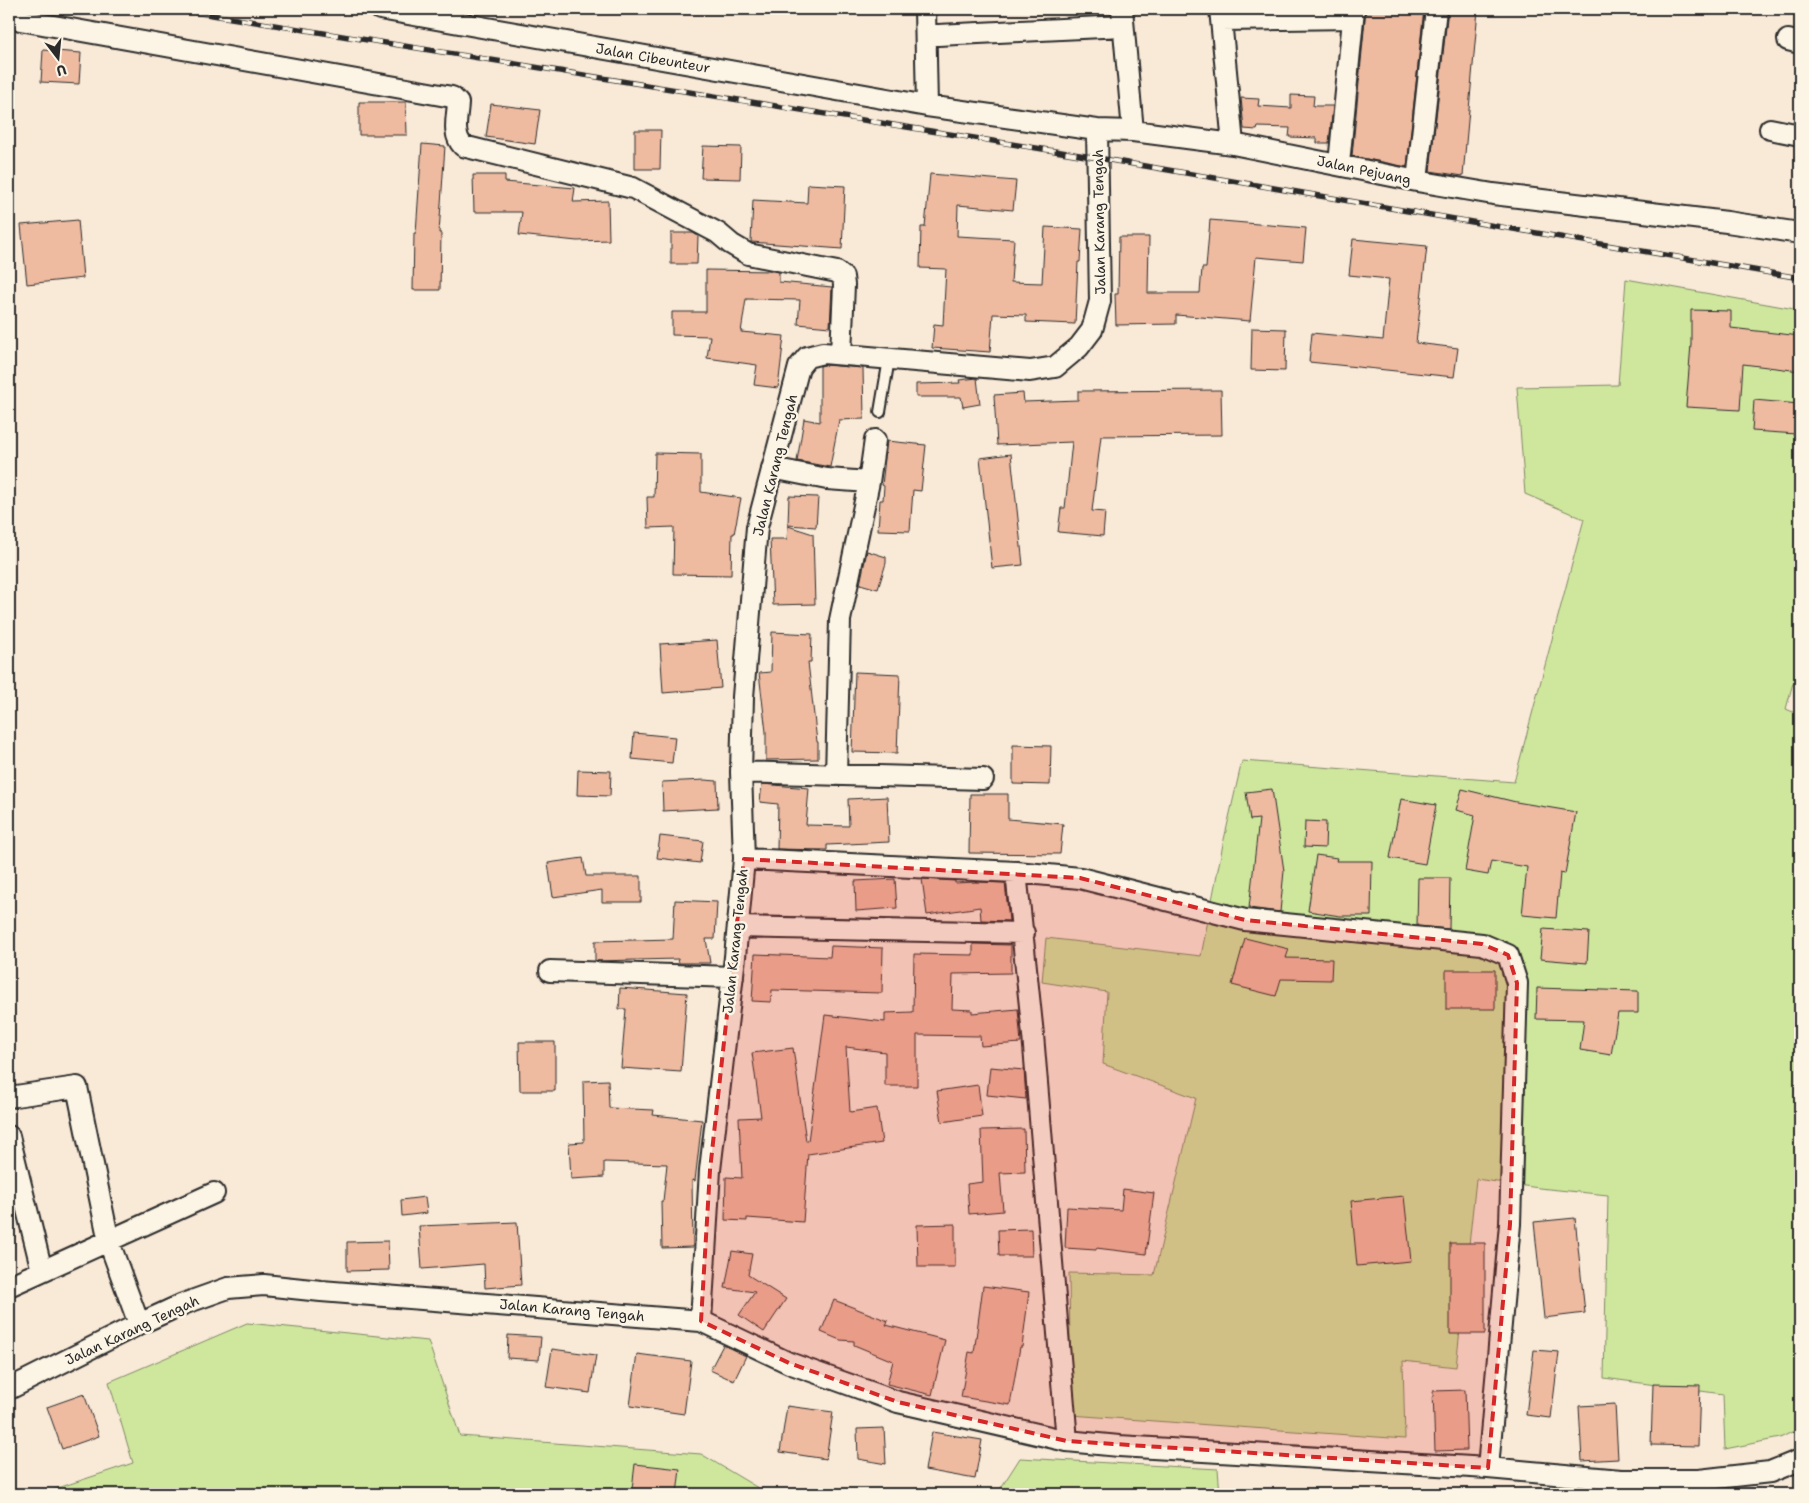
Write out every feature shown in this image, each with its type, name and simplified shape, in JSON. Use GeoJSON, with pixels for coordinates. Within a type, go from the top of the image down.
{"type":"FeatureCollection","features":[{"type":"Feature","properties":{"kind":"street","name":"Jalan Cibeunteur"},"geometry":{"type":"LineString","coordinates":[[380,9],[927,106]]}},
{"type":"Feature","properties":{"kind":"street"},"geometry":{"type":"LineString","coordinates":[[925,9],[927,106]]}},
{"type":"Feature","properties":{"kind":"street"},"geometry":{"type":"LineString","coordinates":[[1417,181],[1436,9]]}},
{"type":"Feature","properties":{"kind":"street"},"geometry":{"type":"LineString","coordinates":[[1233,144],[1221,14],[1353,13],[1339,164]]}},
{"type":"Feature","properties":{"kind":"street"},"geometry":{"type":"LineString","coordinates":[[9,18],[452,98],[458,103],[455,134],[463,146],[632,188],[718,233],[731,244],[748,254],[837,272],[843,277],[844,285],[841,354]]}},
{"type":"Feature","properties":{"kind":"street"},"geometry":{"type":"LineString","coordinates":[[926,34],[938,35],[1122,18],[1133,131]]}},
{"type":"Feature","properties":{"kind":"street","name":"Jalan Pejuang"},"geometry":{"type":"LineString","coordinates":[[927,106],[1097,130],[1133,131],[1233,144],[1417,181],[1494,194],[1699,218],[1800,233]]}},
{"type":"Feature","properties":{"kind":"street"},"geometry":{"type":"LineString","coordinates":[[1770,129],[1800,135]]}},
{"type":"Feature","properties":{"kind":"street","name":"Jalan Karang Tengah"},"geometry":{"type":"LineString","coordinates":[[9,1390],[139,1324],[183,1304],[228,1288],[264,1285],[701,1321],[710,1170],[744,859],[741,772],[743,697],[757,527],[799,367],[807,357],[823,353],[1030,371],[1055,367],[1079,347],[1092,330],[1100,301],[1097,130]]}},
{"type":"Feature","properties":{"kind":"street"},"geometry":{"type":"LineString","coordinates":[[836,775],[840,620],[869,482],[875,440]]}},
{"type":"Feature","properties":{"kind":"street"},"geometry":{"type":"LineString","coordinates":[[772,468],[827,479],[869,482]]}},
{"type":"Feature","properties":{"kind":"street"},"geometry":{"type":"LineString","coordinates":[[741,772],[983,779]]}},
{"type":"Feature","properties":{"kind":"street"},"geometry":{"type":"LineString","coordinates":[[744,859],[1016,872],[1080,878],[1246,920],[1482,944],[1508,955],[1517,983],[1510,1224],[1488,1468]]}},
{"type":"Feature","properties":{"kind":"street"},"geometry":{"type":"LineString","coordinates":[[1016,872],[1024,933],[1067,1441]]}},
{"type":"Feature","properties":{"kind":"street"},"geometry":{"type":"LineString","coordinates":[[738,927],[1024,933]]}},
{"type":"Feature","properties":{"kind":"street"},"geometry":{"type":"LineString","coordinates":[[550,971],[732,977]]}},
{"type":"Feature","properties":{"kind":"street"},"geometry":{"type":"LineString","coordinates":[[9,1097],[77,1087],[109,1242],[139,1324]]}},
{"type":"Feature","properties":{"kind":"street"},"geometry":{"type":"LineString","coordinates":[[9,1136],[42,1271]]}},
{"type":"Feature","properties":{"kind":"street"},"geometry":{"type":"LineString","coordinates":[[9,1286],[214,1194]]}},
{"type":"Feature","properties":{"kind":"street"},"geometry":{"type":"LineString","coordinates":[[701,1321],[789,1363],[898,1402],[1067,1441],[1129,1447],[1488,1468],[1621,1480],[1699,1480],[1770,1472],[1800,1460]]}},
{"type":"Feature","properties":{"kind":"lane"},"geometry":{"type":"LineString","coordinates":[[880,412],[889,359]]}},
{"type":"Feature","properties":{"kind":"highlighted area"},"geometry":{"type":"Polygon","coordinates":[[[744,859],[1080,878],[1245,920],[1482,944],[1508,955],[1517,983],[1510,1224],[1488,1468],[1067,1441],[898,1402],[789,1363],[701,1321],[710,1170],[744,859]]]}},
{"type":"Feature","properties":{"kind":"green space"},"geometry":{"type":"Polygon","coordinates":[[[1626,279],[1800,310],[1800,682],[1793,683],[1786,709],[1800,715],[1800,1428],[1780,1438],[1725,1449],[1723,1394],[1604,1378],[1608,1195],[1476,1179],[1456,1367],[1403,1361],[1405,1439],[1071,1415],[1069,1273],[1154,1275],[1196,1098],[1103,1064],[1107,992],[1042,982],[1046,938],[1201,956],[1223,844],[1242,761],[1514,782],[1584,519],[1525,494],[1517,387],[1618,385],[1626,279]]]}},
{"type":"Feature","properties":{"kind":"green space"},"geometry":{"type":"Polygon","coordinates":[[[247,1323],[428,1341],[460,1436],[701,1454],[768,1494],[40,1494],[133,1463],[109,1382],[247,1323]]]}},
{"type":"Feature","properties":{"kind":"green space"},"geometry":{"type":"Polygon","coordinates":[[[1020,1458],[1218,1469],[1220,1494],[997,1494],[1020,1458]]]}},
{"type":"Feature","properties":{"kind":"building"},"geometry":{"type":"Polygon","coordinates":[[[1366,9],[1424,9],[1407,167],[1352,156],[1366,9]]]}},
{"type":"Feature","properties":{"kind":"building"},"geometry":{"type":"Polygon","coordinates":[[[1448,9],[1478,10],[1463,176],[1430,171],[1448,9]]]}},
{"type":"Feature","properties":{"kind":"building"},"geometry":{"type":"Polygon","coordinates":[[[43,50],[81,53],[79,84],[41,82],[43,50]]]}},
{"type":"Feature","properties":{"kind":"building"},"geometry":{"type":"Polygon","coordinates":[[[1291,95],[1314,96],[1313,106],[1333,106],[1329,143],[1317,143],[1317,138],[1289,137],[1290,128],[1258,127],[1257,130],[1244,129],[1241,98],[1259,99],[1258,106],[1291,108],[1291,95]]]}},
{"type":"Feature","properties":{"kind":"building"},"geometry":{"type":"Polygon","coordinates":[[[359,102],[406,102],[407,135],[359,135],[359,102]]]}},
{"type":"Feature","properties":{"kind":"building"},"geometry":{"type":"Polygon","coordinates":[[[491,104],[540,110],[535,144],[486,137],[491,104]]]}},
{"type":"Feature","properties":{"kind":"building"},"geometry":{"type":"Polygon","coordinates":[[[635,130],[661,130],[660,169],[635,169],[635,130]]]}},
{"type":"Feature","properties":{"kind":"building"},"geometry":{"type":"Polygon","coordinates":[[[422,144],[445,146],[439,233],[441,233],[440,290],[413,290],[414,233],[416,233],[422,144]]]}},
{"type":"Feature","properties":{"kind":"building"},"geometry":{"type":"Polygon","coordinates":[[[703,146],[741,147],[740,179],[701,178],[703,146]]]}},
{"type":"Feature","properties":{"kind":"building"},"geometry":{"type":"Polygon","coordinates":[[[930,174],[1016,181],[1013,210],[958,205],[957,236],[1014,239],[1011,282],[1042,283],[1045,227],[1082,229],[1080,262],[1078,262],[1075,324],[1026,322],[1026,315],[993,314],[990,352],[932,348],[934,324],[943,325],[946,269],[920,268],[921,227],[925,227],[930,174]]]}},
{"type":"Feature","properties":{"kind":"building"},"geometry":{"type":"Polygon","coordinates":[[[473,175],[505,175],[505,182],[575,188],[573,202],[608,201],[609,240],[577,241],[519,235],[522,212],[474,212],[473,175]]]}},
{"type":"Feature","properties":{"kind":"building"},"geometry":{"type":"Polygon","coordinates":[[[808,184],[845,186],[842,249],[751,242],[753,200],[807,203],[808,184]]]}},
{"type":"Feature","properties":{"kind":"building"},"geometry":{"type":"Polygon","coordinates":[[[78,220],[83,278],[27,284],[21,225],[78,220]]]}},
{"type":"Feature","properties":{"kind":"building"},"geometry":{"type":"Polygon","coordinates":[[[1210,220],[1306,228],[1303,261],[1256,257],[1250,321],[1176,315],[1176,324],[1116,325],[1115,294],[1118,294],[1119,237],[1149,237],[1148,293],[1200,293],[1202,268],[1206,268],[1210,220]]]}},
{"type":"Feature","properties":{"kind":"building"},"geometry":{"type":"Polygon","coordinates":[[[671,233],[693,233],[698,236],[697,264],[671,264],[671,233]]]}},
{"type":"Feature","properties":{"kind":"building"},"geometry":{"type":"Polygon","coordinates":[[[1353,239],[1427,246],[1416,343],[1458,348],[1454,377],[1309,362],[1312,333],[1383,340],[1389,279],[1349,275],[1353,239]]]}},
{"type":"Feature","properties":{"kind":"building"},"geometry":{"type":"Polygon","coordinates":[[[706,270],[773,271],[779,272],[779,282],[832,287],[830,327],[798,324],[800,300],[746,299],[741,332],[784,336],[778,388],[754,385],[757,365],[707,358],[710,336],[672,335],[672,312],[706,312],[706,270]]]}},
{"type":"Feature","properties":{"kind":"building"},"geometry":{"type":"Polygon","coordinates":[[[1691,310],[1731,311],[1731,328],[1800,336],[1800,371],[1743,364],[1740,410],[1686,407],[1691,344],[1691,310]]]}},
{"type":"Feature","properties":{"kind":"building"},"geometry":{"type":"Polygon","coordinates":[[[1252,328],[1286,329],[1285,371],[1251,370],[1252,328]]]}},
{"type":"Feature","properties":{"kind":"building"},"geometry":{"type":"Polygon","coordinates":[[[820,366],[863,368],[864,419],[839,420],[830,467],[797,461],[804,419],[820,422],[820,366]]]}},
{"type":"Feature","properties":{"kind":"building"},"geometry":{"type":"Polygon","coordinates":[[[977,378],[980,404],[963,407],[961,397],[916,397],[916,384],[960,383],[959,380],[977,378]]]}},
{"type":"Feature","properties":{"kind":"building"},"geometry":{"type":"Polygon","coordinates":[[[1221,390],[1222,435],[1101,436],[1092,511],[1105,512],[1103,536],[1058,532],[1061,508],[1065,508],[1072,442],[997,445],[994,395],[1023,393],[1024,402],[1078,400],[1078,391],[1221,390]]]}},
{"type":"Feature","properties":{"kind":"building"},"geometry":{"type":"Polygon","coordinates":[[[1754,400],[1799,404],[1797,434],[1752,431],[1754,400]]]}},
{"type":"Feature","properties":{"kind":"building"},"geometry":{"type":"Polygon","coordinates":[[[887,441],[926,445],[921,491],[913,490],[910,531],[878,530],[880,500],[883,500],[884,486],[882,485],[887,441]]]}},
{"type":"Feature","properties":{"kind":"building"},"geometry":{"type":"Polygon","coordinates":[[[655,453],[701,454],[701,492],[741,498],[734,534],[732,534],[731,575],[673,574],[674,527],[648,528],[647,497],[654,497],[655,453]]]}},
{"type":"Feature","properties":{"kind":"building"},"geometry":{"type":"Polygon","coordinates":[[[1011,454],[1023,565],[992,568],[980,458],[1011,454]]]}},
{"type":"Feature","properties":{"kind":"building"},"geometry":{"type":"Polygon","coordinates":[[[789,496],[818,497],[816,527],[788,525],[789,496]]]}},
{"type":"Feature","properties":{"kind":"building"},"geometry":{"type":"Polygon","coordinates":[[[788,526],[813,534],[815,604],[773,605],[770,539],[787,539],[788,526]]]}},
{"type":"Feature","properties":{"kind":"building"},"geometry":{"type":"Polygon","coordinates":[[[867,551],[886,557],[878,589],[860,584],[867,551]]]}},
{"type":"Feature","properties":{"kind":"building"},"geometry":{"type":"Polygon","coordinates":[[[772,632],[812,634],[811,662],[808,662],[818,742],[818,759],[766,760],[766,732],[759,673],[771,672],[772,632]]]}},
{"type":"Feature","properties":{"kind":"building"},"geometry":{"type":"Polygon","coordinates":[[[717,640],[721,688],[663,693],[660,644],[717,640]]]}},
{"type":"Feature","properties":{"kind":"building"},"geometry":{"type":"Polygon","coordinates":[[[855,672],[900,674],[897,753],[852,752],[855,672]]]}},
{"type":"Feature","properties":{"kind":"building"},"geometry":{"type":"Polygon","coordinates":[[[634,733],[675,737],[672,763],[632,759],[634,733]]]}},
{"type":"Feature","properties":{"kind":"building"},"geometry":{"type":"Polygon","coordinates":[[[1013,745],[1051,746],[1050,785],[1013,784],[1013,745]]]}},
{"type":"Feature","properties":{"kind":"building"},"geometry":{"type":"Polygon","coordinates":[[[578,770],[611,771],[610,796],[577,795],[578,770]]]}},
{"type":"Feature","properties":{"kind":"building"},"geometry":{"type":"Polygon","coordinates":[[[717,781],[718,808],[663,811],[662,782],[717,781]]]}},
{"type":"Feature","properties":{"kind":"building"},"geometry":{"type":"Polygon","coordinates":[[[762,784],[809,788],[806,825],[849,826],[848,799],[887,797],[889,842],[827,845],[827,850],[777,849],[778,804],[760,802],[762,784]]]}},
{"type":"Feature","properties":{"kind":"building"},"geometry":{"type":"Polygon","coordinates":[[[1272,789],[1284,871],[1280,912],[1249,908],[1259,819],[1250,820],[1246,792],[1272,789]]]}},
{"type":"Feature","properties":{"kind":"building"},"geometry":{"type":"Polygon","coordinates":[[[1462,789],[1516,802],[1576,812],[1565,874],[1560,873],[1556,918],[1522,915],[1527,867],[1491,861],[1488,875],[1465,871],[1475,815],[1456,810],[1462,789]]]}},
{"type":"Feature","properties":{"kind":"building"},"geometry":{"type":"Polygon","coordinates":[[[970,794],[1008,794],[1008,819],[1063,824],[1060,854],[969,853],[970,794]]]}},
{"type":"Feature","properties":{"kind":"building"},"geometry":{"type":"Polygon","coordinates":[[[1401,799],[1436,805],[1425,864],[1390,858],[1401,799]]]}},
{"type":"Feature","properties":{"kind":"building"},"geometry":{"type":"Polygon","coordinates":[[[1305,821],[1326,822],[1325,848],[1304,847],[1305,821]]]}},
{"type":"Feature","properties":{"kind":"building"},"geometry":{"type":"Polygon","coordinates":[[[660,836],[703,841],[700,863],[657,858],[660,836]]]}},
{"type":"Feature","properties":{"kind":"building"},"geometry":{"type":"Polygon","coordinates":[[[1316,855],[1337,858],[1336,861],[1372,861],[1371,916],[1340,916],[1308,911],[1316,855]]]}},
{"type":"Feature","properties":{"kind":"building"},"geometry":{"type":"Polygon","coordinates":[[[583,858],[586,876],[641,876],[641,902],[602,902],[602,890],[553,897],[548,863],[583,858]]]}},
{"type":"Feature","properties":{"kind":"building"},"geometry":{"type":"Polygon","coordinates":[[[1418,878],[1450,878],[1449,929],[1417,926],[1418,878]]]}},
{"type":"Feature","properties":{"kind":"building"},"geometry":{"type":"Polygon","coordinates":[[[895,879],[897,908],[856,911],[855,881],[895,879]]]}},
{"type":"Feature","properties":{"kind":"building"},"geometry":{"type":"Polygon","coordinates":[[[922,879],[955,881],[955,883],[1005,883],[1009,921],[981,920],[980,907],[927,915],[922,879]]]}},
{"type":"Feature","properties":{"kind":"building"},"geometry":{"type":"Polygon","coordinates":[[[675,900],[717,902],[715,939],[706,939],[710,963],[679,963],[678,959],[595,961],[595,941],[673,939],[675,900]]]}},
{"type":"Feature","properties":{"kind":"building"},"geometry":{"type":"Polygon","coordinates":[[[1543,929],[1589,932],[1587,963],[1540,959],[1543,929]]]}},
{"type":"Feature","properties":{"kind":"building"},"geometry":{"type":"Polygon","coordinates":[[[1245,938],[1289,949],[1286,958],[1332,959],[1331,980],[1281,979],[1276,996],[1232,985],[1245,938]]]}},
{"type":"Feature","properties":{"kind":"building"},"geometry":{"type":"Polygon","coordinates":[[[973,944],[1011,945],[1011,973],[953,974],[952,1009],[972,1010],[972,1013],[1018,1009],[1021,1043],[981,1046],[980,1036],[917,1035],[917,1086],[885,1086],[885,1052],[846,1047],[850,1112],[877,1108],[882,1143],[808,1154],[803,1222],[747,1218],[747,1221],[725,1220],[726,1177],[742,1178],[739,1118],[761,1117],[752,1053],[793,1048],[806,1141],[808,1141],[825,1015],[885,1022],[885,1013],[913,1012],[914,954],[973,955],[973,944]]]}},
{"type":"Feature","properties":{"kind":"building"},"geometry":{"type":"Polygon","coordinates":[[[831,946],[883,948],[882,993],[772,990],[771,1002],[752,1001],[755,954],[830,957],[831,946]]]}},
{"type":"Feature","properties":{"kind":"building"},"geometry":{"type":"Polygon","coordinates":[[[1446,970],[1495,970],[1495,1009],[1446,1009],[1446,970]]]}},
{"type":"Feature","properties":{"kind":"building"},"geometry":{"type":"Polygon","coordinates":[[[620,988],[687,993],[681,1072],[621,1068],[626,1009],[619,1009],[620,988]]]}},
{"type":"Feature","properties":{"kind":"building"},"geometry":{"type":"Polygon","coordinates":[[[1537,988],[1638,991],[1638,1013],[1618,1013],[1611,1055],[1580,1050],[1584,1020],[1536,1019],[1537,988]]]}},
{"type":"Feature","properties":{"kind":"building"},"geometry":{"type":"Polygon","coordinates":[[[519,1042],[555,1042],[555,1091],[520,1091],[519,1042]]]}},
{"type":"Feature","properties":{"kind":"building"},"geometry":{"type":"Polygon","coordinates":[[[990,1067],[1024,1070],[1026,1099],[987,1095],[990,1067]]]}},
{"type":"Feature","properties":{"kind":"building"},"geometry":{"type":"Polygon","coordinates":[[[608,1080],[609,1108],[654,1110],[653,1115],[702,1120],[695,1181],[692,1180],[693,1247],[662,1248],[661,1201],[663,1201],[667,1164],[604,1162],[604,1177],[571,1179],[569,1143],[584,1142],[583,1081],[608,1080]]]}},
{"type":"Feature","properties":{"kind":"building"},"geometry":{"type":"Polygon","coordinates":[[[978,1085],[982,1116],[942,1122],[937,1091],[978,1085]]]}},
{"type":"Feature","properties":{"kind":"building"},"geometry":{"type":"Polygon","coordinates":[[[1024,1129],[1025,1172],[1000,1173],[1003,1211],[969,1214],[967,1184],[983,1182],[981,1130],[1024,1129]]]}},
{"type":"Feature","properties":{"kind":"building"},"geometry":{"type":"Polygon","coordinates":[[[1123,1189],[1154,1193],[1146,1254],[1096,1248],[1096,1250],[1065,1248],[1067,1207],[1121,1210],[1123,1189]]]}},
{"type":"Feature","properties":{"kind":"building"},"geometry":{"type":"Polygon","coordinates":[[[1404,1196],[1411,1261],[1357,1266],[1351,1201],[1404,1196]]]}},
{"type":"Feature","properties":{"kind":"building"},"geometry":{"type":"Polygon","coordinates":[[[425,1197],[427,1213],[402,1216],[401,1200],[425,1197]]]}},
{"type":"Feature","properties":{"kind":"building"},"geometry":{"type":"Polygon","coordinates":[[[1575,1218],[1585,1313],[1544,1318],[1534,1222],[1575,1218]]]}},
{"type":"Feature","properties":{"kind":"building"},"geometry":{"type":"Polygon","coordinates":[[[517,1222],[521,1285],[485,1288],[484,1264],[422,1269],[419,1226],[517,1222]]]}},
{"type":"Feature","properties":{"kind":"building"},"geometry":{"type":"Polygon","coordinates":[[[955,1224],[955,1267],[918,1267],[917,1225],[955,1224]]]}},
{"type":"Feature","properties":{"kind":"building"},"geometry":{"type":"Polygon","coordinates":[[[1031,1229],[1032,1256],[999,1256],[998,1230],[1031,1229]]]}},
{"type":"Feature","properties":{"kind":"building"},"geometry":{"type":"Polygon","coordinates":[[[388,1241],[389,1270],[347,1271],[347,1242],[388,1241]]]}},
{"type":"Feature","properties":{"kind":"building"},"geometry":{"type":"Polygon","coordinates":[[[1450,1243],[1485,1243],[1485,1334],[1450,1334],[1450,1243]]]}},
{"type":"Feature","properties":{"kind":"building"},"geometry":{"type":"Polygon","coordinates":[[[732,1251],[752,1254],[748,1275],[786,1299],[764,1332],[739,1315],[755,1292],[725,1288],[732,1251]]]}},
{"type":"Feature","properties":{"kind":"building"},"geometry":{"type":"Polygon","coordinates":[[[983,1286],[1029,1292],[1022,1347],[1020,1347],[1010,1405],[961,1397],[969,1352],[974,1353],[983,1286]]]}},
{"type":"Feature","properties":{"kind":"building"},"geometry":{"type":"Polygon","coordinates":[[[834,1300],[888,1321],[886,1325],[945,1340],[932,1395],[887,1384],[893,1361],[854,1345],[854,1341],[840,1340],[821,1332],[834,1300]]]}},
{"type":"Feature","properties":{"kind":"building"},"geometry":{"type":"Polygon","coordinates":[[[508,1335],[541,1337],[539,1360],[507,1358],[508,1335]]]}},
{"type":"Feature","properties":{"kind":"building"},"geometry":{"type":"Polygon","coordinates":[[[723,1345],[746,1356],[734,1381],[710,1370],[723,1345]]]}},
{"type":"Feature","properties":{"kind":"building"},"geometry":{"type":"Polygon","coordinates":[[[552,1349],[596,1355],[590,1393],[546,1387],[552,1349]]]}},
{"type":"Feature","properties":{"kind":"building"},"geometry":{"type":"Polygon","coordinates":[[[1534,1350],[1559,1352],[1551,1418],[1526,1415],[1534,1350]]]}},
{"type":"Feature","properties":{"kind":"building"},"geometry":{"type":"Polygon","coordinates":[[[637,1354],[691,1361],[684,1414],[630,1406],[637,1354]]]}},
{"type":"Feature","properties":{"kind":"building"},"geometry":{"type":"Polygon","coordinates":[[[1653,1384],[1700,1385],[1698,1446],[1651,1445],[1653,1384]]]}},
{"type":"Feature","properties":{"kind":"building"},"geometry":{"type":"Polygon","coordinates":[[[1465,1390],[1467,1450],[1435,1451],[1433,1391],[1465,1390]]]}},
{"type":"Feature","properties":{"kind":"building"},"geometry":{"type":"Polygon","coordinates":[[[84,1394],[99,1436],[62,1449],[47,1407],[84,1394]]]}},
{"type":"Feature","properties":{"kind":"building"},"geometry":{"type":"Polygon","coordinates":[[[1615,1404],[1618,1459],[1582,1461],[1579,1406],[1615,1404]]]}},
{"type":"Feature","properties":{"kind":"building"},"geometry":{"type":"Polygon","coordinates":[[[787,1406],[833,1412],[826,1459],[780,1452],[787,1406]]]}},
{"type":"Feature","properties":{"kind":"building"},"geometry":{"type":"Polygon","coordinates":[[[884,1428],[886,1464],[858,1459],[857,1429],[884,1428]]]}},
{"type":"Feature","properties":{"kind":"building"},"geometry":{"type":"Polygon","coordinates":[[[932,1432],[982,1440],[975,1479],[925,1470],[932,1432]]]}},
{"type":"Feature","properties":{"kind":"building"},"geometry":{"type":"Polygon","coordinates":[[[635,1464],[680,1469],[677,1494],[632,1489],[635,1464]]]}},
{"type":"Feature","properties":{"kind":"railway"},"geometry":{"type":"LineString","coordinates":[[175,9],[1098,158],[1800,278]]}}]}
